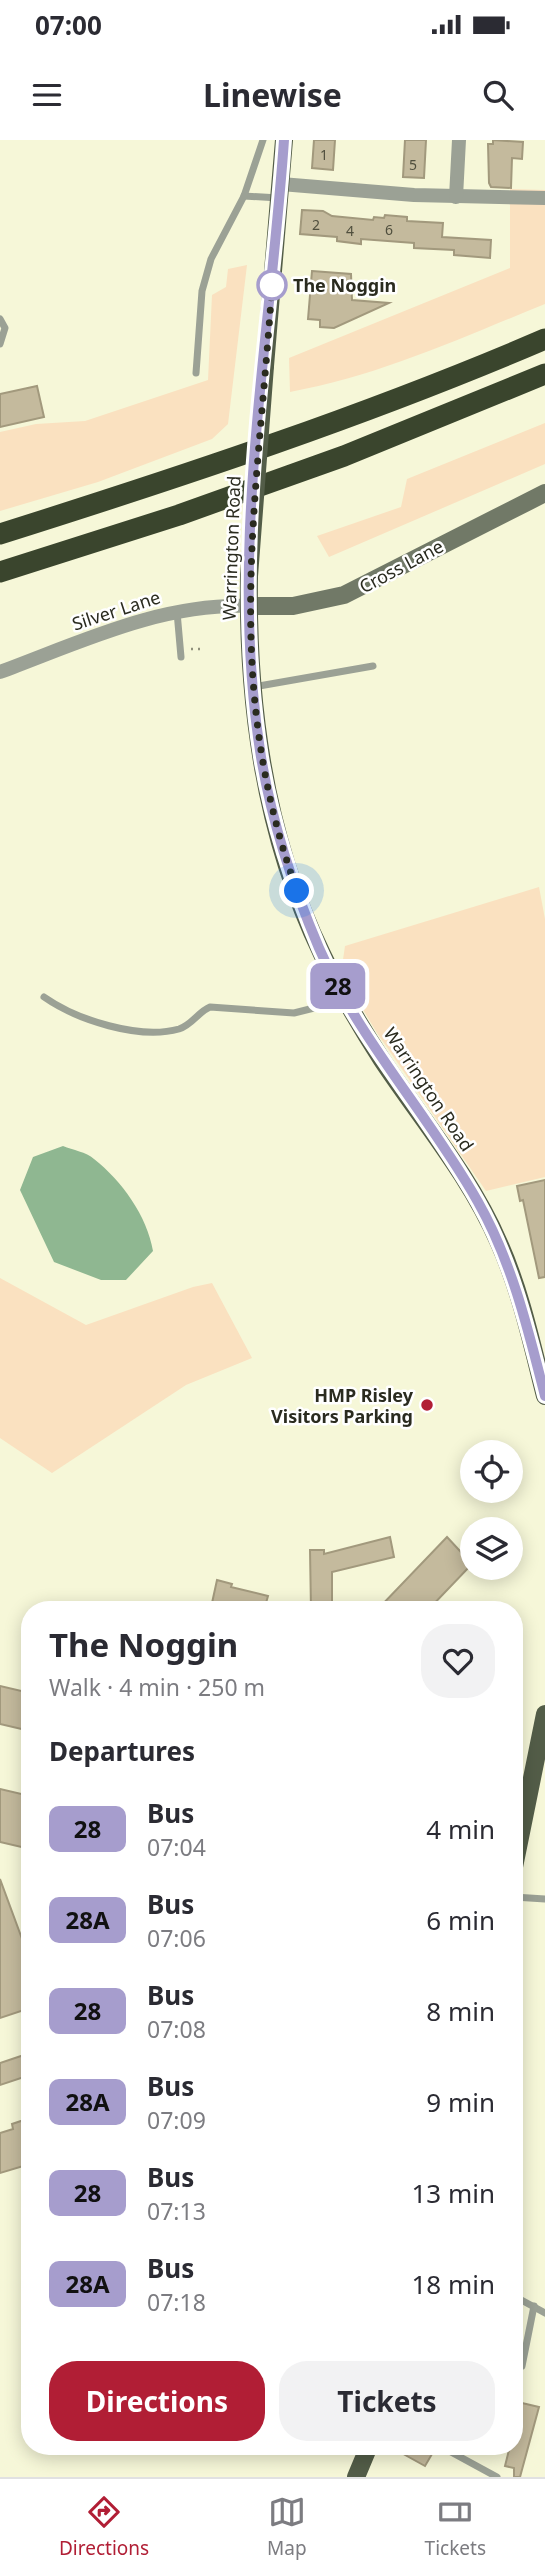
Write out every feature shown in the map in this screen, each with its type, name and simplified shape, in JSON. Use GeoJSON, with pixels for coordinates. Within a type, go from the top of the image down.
{"type":"FeatureCollection","features":[{"type":"Feature","properties":{"kind":"highway"},"geometry":{"type":"LineString","coordinates":[[0,534],[158,485],[349,417],[545,339]]}},
{"type":"Feature","properties":{"kind":"highway"},"geometry":{"type":"LineString","coordinates":[[0,572],[179,515],[306,470],[545,374]]}},
{"type":"Feature","properties":{"kind":"main road","name":"Warrington Road"},"geometry":{"type":"LineString","coordinates":[[284,140],[249,576],[252,687],[261,756],[282,850],[316,940],[342,994],[381,1059],[456,1165],[499,1243],[529,1333],[545,1396]]}},
{"type":"Feature","properties":{"kind":"main road"},"geometry":{"type":"LineString","coordinates":[[523,1823],[545,1714]]}},
{"type":"Feature","properties":{"kind":"main road"},"geometry":{"type":"LineString","coordinates":[[356,2477],[365,2455]]}},
{"type":"Feature","properties":{"kind":"street"},"geometry":{"type":"LineString","coordinates":[[456,197],[459,140]]}},
{"type":"Feature","properties":{"kind":"street"},"geometry":{"type":"LineString","coordinates":[[280,191],[545,198]]}},
{"type":"Feature","properties":{"kind":"street","name":"Cross Lane"},"geometry":{"type":"LineString","coordinates":[[249,606],[293,606],[344,595],[545,493]]}},
{"type":"Feature","properties":{"kind":"street","name":"Silver Lane"},"geometry":{"type":"LineString","coordinates":[[0,672],[125,625],[177,610],[215,605],[249,606]]}},
{"type":"Feature","properties":{"kind":"lane"},"geometry":{"type":"LineString","coordinates":[[196,373],[202,292],[211,259],[244,196],[263,140]]}},
{"type":"Feature","properties":{"kind":"lane"},"geometry":{"type":"LineString","coordinates":[[244,196],[280,191]]}},
{"type":"Feature","properties":{"kind":"lane"},"geometry":{"type":"LineString","coordinates":[[0,319],[5,328],[0,344]]}},
{"type":"Feature","properties":{"kind":"lane"},"geometry":{"type":"LineString","coordinates":[[177,610],[181,657]]}},
{"type":"Feature","properties":{"kind":"lane"},"geometry":{"type":"LineString","coordinates":[[252,687],[373,666]]}},
{"type":"Feature","properties":{"kind":"lane"},"geometry":{"type":"LineString","coordinates":[[44,997],[80,1017],[115,1027],[155,1031],[178,1029],[210,1007],[294,1013],[314,1008],[342,994]]}},
{"type":"Feature","properties":{"kind":"lane"},"geometry":{"type":"LineString","coordinates":[[523,1898],[545,1899]]}},
{"type":"Feature","properties":{"kind":"lane"},"geometry":{"type":"LineString","coordinates":[[523,2300],[545,2312]]}},
{"type":"Feature","properties":{"kind":"lane"},"geometry":{"type":"LineString","coordinates":[[523,2361],[534,2306]]}},
{"type":"Feature","properties":{"kind":"lane"},"geometry":{"type":"LineString","coordinates":[[457,2455],[497,2477]]}},
{"type":"Feature","properties":{"kind":"path"},"geometry":{"type":"LineString","coordinates":[[190,649],[204,649]]}},
{"type":"Feature","properties":{"kind":"shaded area"},"geometry":{"type":"Polygon","coordinates":[[[510,189],[545,190],[545,304],[388,366],[290,392],[289,358],[510,268],[510,189]]]}},
{"type":"Feature","properties":{"kind":"shaded area"},"geometry":{"type":"Polygon","coordinates":[[[247,265],[228,424],[212,439],[98,482],[0,511],[0,432],[36,424],[85,421],[208,380],[212,295],[226,287],[228,269],[247,265]]]}},
{"type":"Feature","properties":{"kind":"shaded area"},"geometry":{"type":"Polygon","coordinates":[[[545,423],[545,464],[329,557],[317,536],[401,507],[407,479],[545,423]]]}},
{"type":"Feature","properties":{"kind":"shaded area"},"geometry":{"type":"Polygon","coordinates":[[[539,887],[545,919],[545,1177],[486,1191],[377,1033],[341,973],[345,946],[539,887]]]}},
{"type":"Feature","properties":{"kind":"shaded area"},"geometry":{"type":"Polygon","coordinates":[[[63,1146],[94,1159],[114,1178],[139,1212],[153,1251],[126,1280],[101,1280],[54,1262],[20,1190],[33,1157],[63,1146]]]}},
{"type":"Feature","properties":{"kind":"shaded area"},"geometry":{"type":"Polygon","coordinates":[[[0,1278],[86,1325],[193,1287],[212,1283],[252,1358],[186,1385],[52,1473],[0,1438],[0,1278]]]}},
{"type":"Feature","properties":{"kind":"building"},"geometry":{"type":"Polygon","coordinates":[[[314,140],[335,140],[333,170],[312,168],[314,140]]]}},
{"type":"Feature","properties":{"kind":"building"},"geometry":{"type":"Polygon","coordinates":[[[405,140],[426,140],[424,178],[403,177],[405,140]]]}},
{"type":"Feature","properties":{"kind":"building"},"geometry":{"type":"Polygon","coordinates":[[[493,140],[523,142],[522,159],[512,158],[511,188],[491,187],[489,183],[488,144],[493,144],[493,140]]]}},
{"type":"Feature","properties":{"kind":"building"},"geometry":{"type":"Polygon","coordinates":[[[302,210],[373,220],[374,217],[384,218],[385,215],[407,217],[407,221],[443,223],[442,237],[491,240],[490,258],[454,255],[454,250],[414,248],[414,243],[361,239],[361,244],[337,241],[337,237],[300,234],[302,210]]]}},
{"type":"Feature","properties":{"kind":"building"},"geometry":{"type":"Polygon","coordinates":[[[312,271],[351,274],[352,300],[389,303],[334,328],[320,327],[320,320],[308,319],[312,271]]]}},
{"type":"Feature","properties":{"kind":"building"},"geometry":{"type":"Polygon","coordinates":[[[37,386],[44,417],[0,427],[0,394],[37,386]]]}},
{"type":"Feature","properties":{"kind":"building"},"geometry":{"type":"Polygon","coordinates":[[[545,1180],[545,1277],[539,1278],[523,1200],[520,1201],[517,1186],[545,1180]]]}},
{"type":"Feature","properties":{"kind":"building"},"geometry":{"type":"Polygon","coordinates":[[[390,1537],[394,1557],[332,1572],[332,1601],[311,1601],[310,1550],[324,1550],[324,1554],[390,1537]]]}},
{"type":"Feature","properties":{"kind":"building"},"geometry":{"type":"Polygon","coordinates":[[[447,1537],[460,1551],[460,1577],[437,1601],[386,1601],[447,1537]]]}},
{"type":"Feature","properties":{"kind":"building"},"geometry":{"type":"Polygon","coordinates":[[[217,1580],[232,1584],[231,1587],[268,1596],[267,1601],[212,1601],[217,1580]]]}},
{"type":"Feature","properties":{"kind":"building"},"geometry":{"type":"Polygon","coordinates":[[[0,1686],[21,1691],[21,1729],[0,1724],[0,1686]]]}},
{"type":"Feature","properties":{"kind":"building"},"geometry":{"type":"Polygon","coordinates":[[[0,1789],[21,1794],[21,1847],[0,1842],[0,1789]]]}},
{"type":"Feature","properties":{"kind":"building"},"geometry":{"type":"Polygon","coordinates":[[[0,1879],[21,1936],[21,2011],[0,2018],[0,1879]]]}},
{"type":"Feature","properties":{"kind":"building"},"geometry":{"type":"Polygon","coordinates":[[[21,2056],[21,2078],[0,2085],[0,2063],[21,2056]]]}},
{"type":"Feature","properties":{"kind":"building"},"geometry":{"type":"Polygon","coordinates":[[[21,2121],[21,2167],[0,2173],[0,2133],[13,2129],[12,2124],[21,2121]]]}},
{"type":"Feature","properties":{"kind":"building"},"geometry":{"type":"Polygon","coordinates":[[[523,2403],[539,2407],[520,2477],[514,2477],[514,2468],[505,2466],[508,2455],[523,2455],[523,2403]]]}},
{"type":"Feature","properties":{"kind":"building"},"geometry":{"type":"Polygon","coordinates":[[[405,2455],[431,2455],[425,2466],[405,2455]]]}},
{"type":"Feature","properties":{"kind":"bus line","name":"28"},"geometry":{"type":"LineString","coordinates":[[284,140],[249,576],[252,687],[269,800],[282,850],[304,912],[342,994],[381,1059],[456,1165],[499,1243],[514,1282],[545,1396]]}},
{"type":"Feature","properties":{"kind":"place","name":"The Noggin"},"geometry":{"type":"Point","coordinates":[272,285]}},
{"type":"Feature","properties":{"kind":"place","name":"HMP Risley Visitors Parking"},"geometry":{"type":"Point","coordinates":[427,1405]}},
{"type":"Feature","properties":{"kind":"route"},"geometry":{"type":"LineString","coordinates":[[272,285],[250,539],[249,639],[252,687],[269,800],[282,850],[297,891]]}}]}
